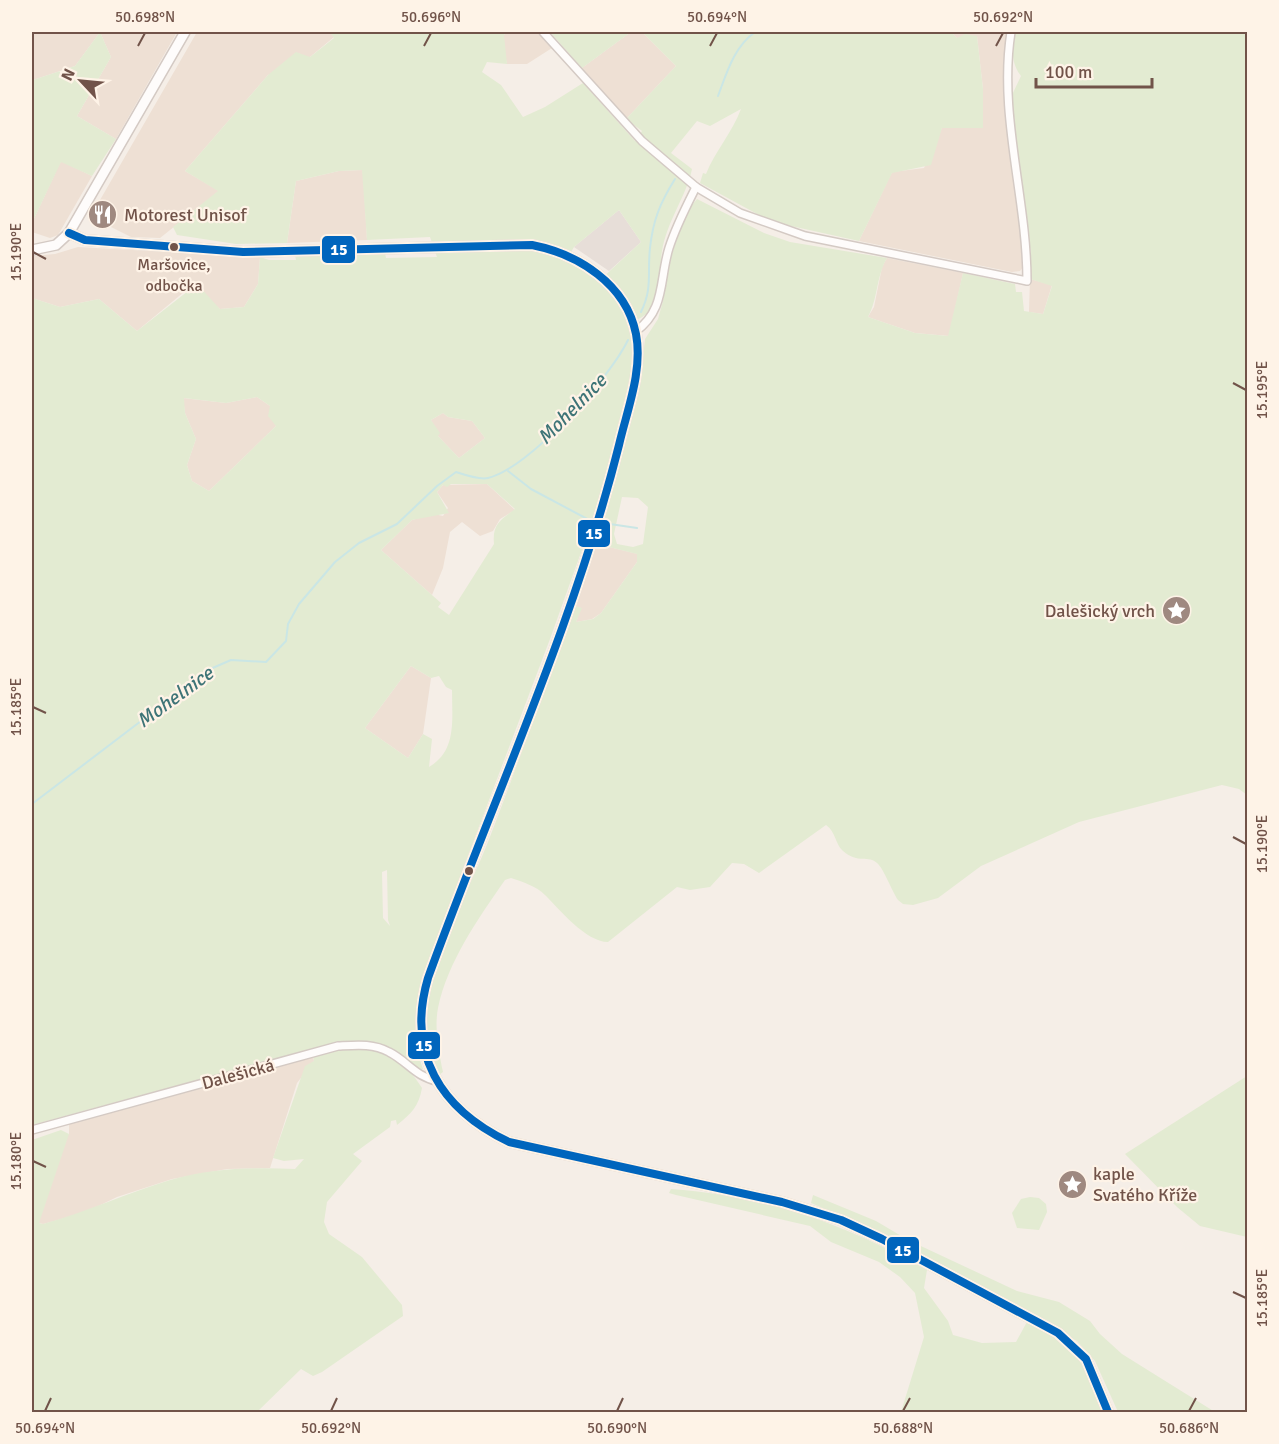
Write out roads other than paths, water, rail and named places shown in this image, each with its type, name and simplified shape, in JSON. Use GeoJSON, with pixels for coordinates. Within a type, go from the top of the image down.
{"type":"FeatureCollection","features":[{"type":"Feature","properties":{"kind":"street"},"geometry":{"type":"LineString","coordinates":[[32,250],[56,245],[69,233],[185,32]]}},
{"type":"Feature","properties":{"kind":"street"},"geometry":{"type":"LineString","coordinates":[[543,32],[642,141],[696,187],[740,213],[805,236],[1027,281],[1027,254],[1008,98],[1011,32]]}},
{"type":"Feature","properties":{"kind":"street"},"geometry":{"type":"LineString","coordinates":[[635,332],[646,324],[659,302],[668,250],[678,221],[696,187]]}},
{"type":"Feature","properties":{"kind":"street"},"geometry":{"type":"LineString","coordinates":[[69,233],[85,240],[243,252],[532,245],[564,254],[597,273],[619,298],[635,332],[638,352],[633,388],[592,539],[425,990],[421,1015],[422,1040],[427,1062],[455,1106],[475,1123],[509,1142],[782,1202],[841,1220],[882,1239],[1013,1308],[1072,1344],[1093,1372],[1108,1413]]}},
{"type":"Feature","properties":{"kind":"street","name":"Dalešická"},"geometry":{"type":"LineString","coordinates":[[32,1130],[339,1046],[365,1044],[380,1048],[397,1056],[421,1077],[437,1081]]}},
{"type":"Feature","properties":{"kind":"waterway","name":"Mohelnice"},"geometry":{"type":"LineString","coordinates":[[718,96],[736,53],[755,32]]}},
{"type":"Feature","properties":{"kind":"waterway","name":"Mohelnice"},"geometry":{"type":"LineString","coordinates":[[641,312],[647,295],[651,238],[655,220],[675,179]]}},
{"type":"Feature","properties":{"kind":"waterway","name":"Mohelnice"},"geometry":{"type":"LineString","coordinates":[[32,804],[208,670],[231,660],[266,662],[286,641],[288,624],[299,604],[335,562],[359,543],[397,524],[437,486],[456,472],[476,478],[488,478],[505,471],[524,458],[566,420],[586,398],[628,340]]}},
{"type":"Feature","properties":{"kind":"waterway"},"geometry":{"type":"LineString","coordinates":[[508,471],[531,489],[593,522]]}},
{"type":"Feature","properties":{"kind":"waterway"},"geometry":{"type":"LineString","coordinates":[[603,523],[637,528]]}},
{"type":"Feature","properties":{"kind":"place","name":"Motorest Unisof"},"geometry":{"type":"Point","coordinates":[103,215]}},
{"type":"Feature","properties":{"kind":"place","name":"Maršovice, odbočka"},"geometry":{"type":"Point","coordinates":[174,247]}},
{"type":"Feature","properties":{"kind":"place","name":"Dalešický vrch"},"geometry":{"type":"Point","coordinates":[1176,611]}},
{"type":"Feature","properties":{"kind":"place","name":"kaple Svatého Kříže"},"geometry":{"type":"Point","coordinates":[1072,1184]}}]}
